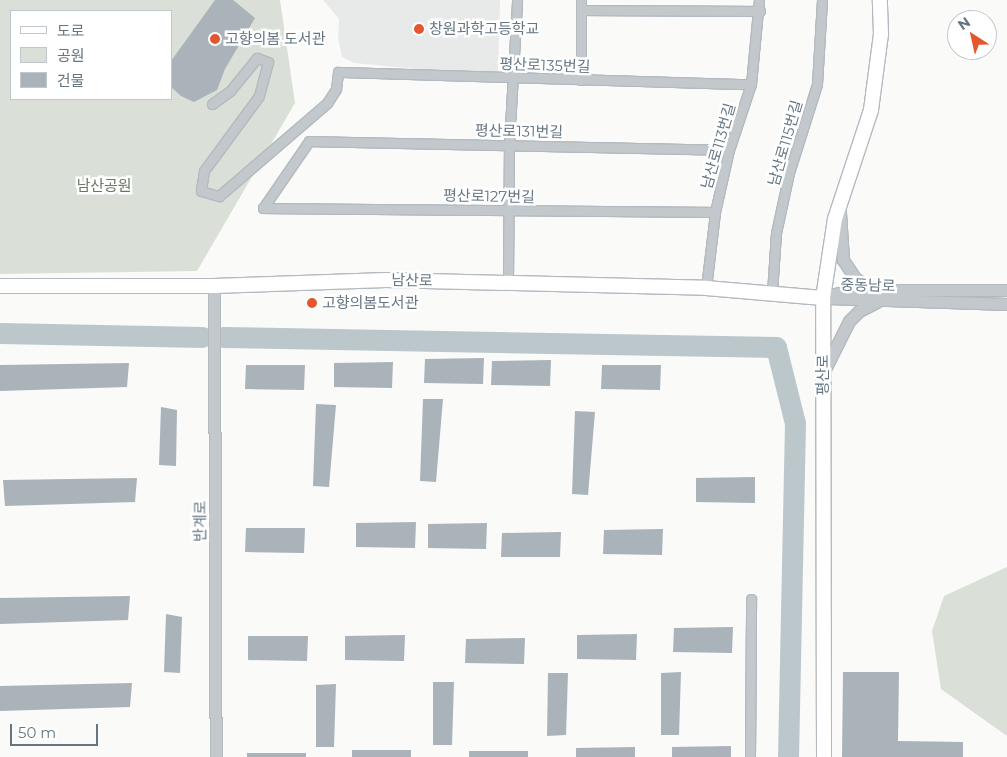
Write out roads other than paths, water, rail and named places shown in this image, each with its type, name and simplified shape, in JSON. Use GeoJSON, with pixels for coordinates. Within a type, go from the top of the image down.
{"type":"FeatureCollection","features":[{"type":"Feature","properties":{"kind":"main road","name":"평산로"},"geometry":{"type":"LineString","coordinates":[[824,757],[823,298],[840,204],[871,110],[881,34],[880,0]]}},
{"type":"Feature","properties":{"kind":"main road","name":"남산로"},"geometry":{"type":"LineString","coordinates":[[0,286],[214,286],[386,280],[706,288],[823,298]]}},
{"type":"Feature","properties":{"kind":"street"},"geometry":{"type":"LineString","coordinates":[[508,283],[509,145],[517,0]]}},
{"type":"Feature","properties":{"kind":"street"},"geometry":{"type":"LineString","coordinates":[[581,0],[581,80]]}},
{"type":"Feature","properties":{"kind":"street","name":"남산로113번길"},"geometry":{"type":"LineString","coordinates":[[706,288],[714,212],[729,150],[751,84],[760,12],[759,0]]}},
{"type":"Feature","properties":{"kind":"street","name":"남산로115번길"},"geometry":{"type":"LineString","coordinates":[[772,293],[776,233],[787,181],[817,84],[822,0]]}},
{"type":"Feature","properties":{"kind":"street"},"geometry":{"type":"LineString","coordinates":[[581,10],[760,12]]}},
{"type":"Feature","properties":{"kind":"street","name":"평산로135번길"},"geometry":{"type":"LineString","coordinates":[[212,104],[230,91],[257,58],[268,62],[259,96],[204,171],[201,191],[219,196],[327,103],[336,89],[338,72],[751,84]]}},
{"type":"Feature","properties":{"kind":"street","name":"평산로131번길"},"geometry":{"type":"LineString","coordinates":[[263,208],[309,141],[729,150]]}},
{"type":"Feature","properties":{"kind":"street"},"geometry":{"type":"LineString","coordinates":[[840,204],[843,260],[855,278],[874,290]]}},
{"type":"Feature","properties":{"kind":"street","name":"평산로127번길"},"geometry":{"type":"LineString","coordinates":[[263,208],[714,212]]}},
{"type":"Feature","properties":{"kind":"street","name":"반계로"},"geometry":{"type":"LineString","coordinates":[[214,286],[216,757]]}},
{"type":"Feature","properties":{"kind":"street","name":"중동남로"},"geometry":{"type":"LineString","coordinates":[[823,298],[845,291],[1007,290]]}},
{"type":"Feature","properties":{"kind":"street","name":"중동남로"},"geometry":{"type":"LineString","coordinates":[[823,298],[1007,304]]}},
{"type":"Feature","properties":{"kind":"street"},"geometry":{"type":"LineString","coordinates":[[823,376],[829,357],[849,321],[869,304],[880,301]]}},
{"type":"Feature","properties":{"kind":"street"},"geometry":{"type":"LineString","coordinates":[[750,599],[750,757]]}},
{"type":"Feature","properties":{"kind":"waterway"},"geometry":{"type":"LineString","coordinates":[[0,333],[202,337]]}},
{"type":"Feature","properties":{"kind":"waterway"},"geometry":{"type":"LineString","coordinates":[[223,337],[776,347],[795,423],[788,757]]}},
{"type":"Feature","properties":{"kind":"place","name":"창원과학고등학교"},"geometry":{"type":"Point","coordinates":[419,29]}},
{"type":"Feature","properties":{"kind":"place","name":"고향의봄 도서관"},"geometry":{"type":"Point","coordinates":[215,39]}},
{"type":"Feature","properties":{"kind":"place","name":"고향의봄도서관"},"geometry":{"type":"Point","coordinates":[312,303]}},
{"type":"Feature","properties":{"kind":"park label","name":"남산공원"},"geometry":{"type":"Point","coordinates":[104,186]}}]}
